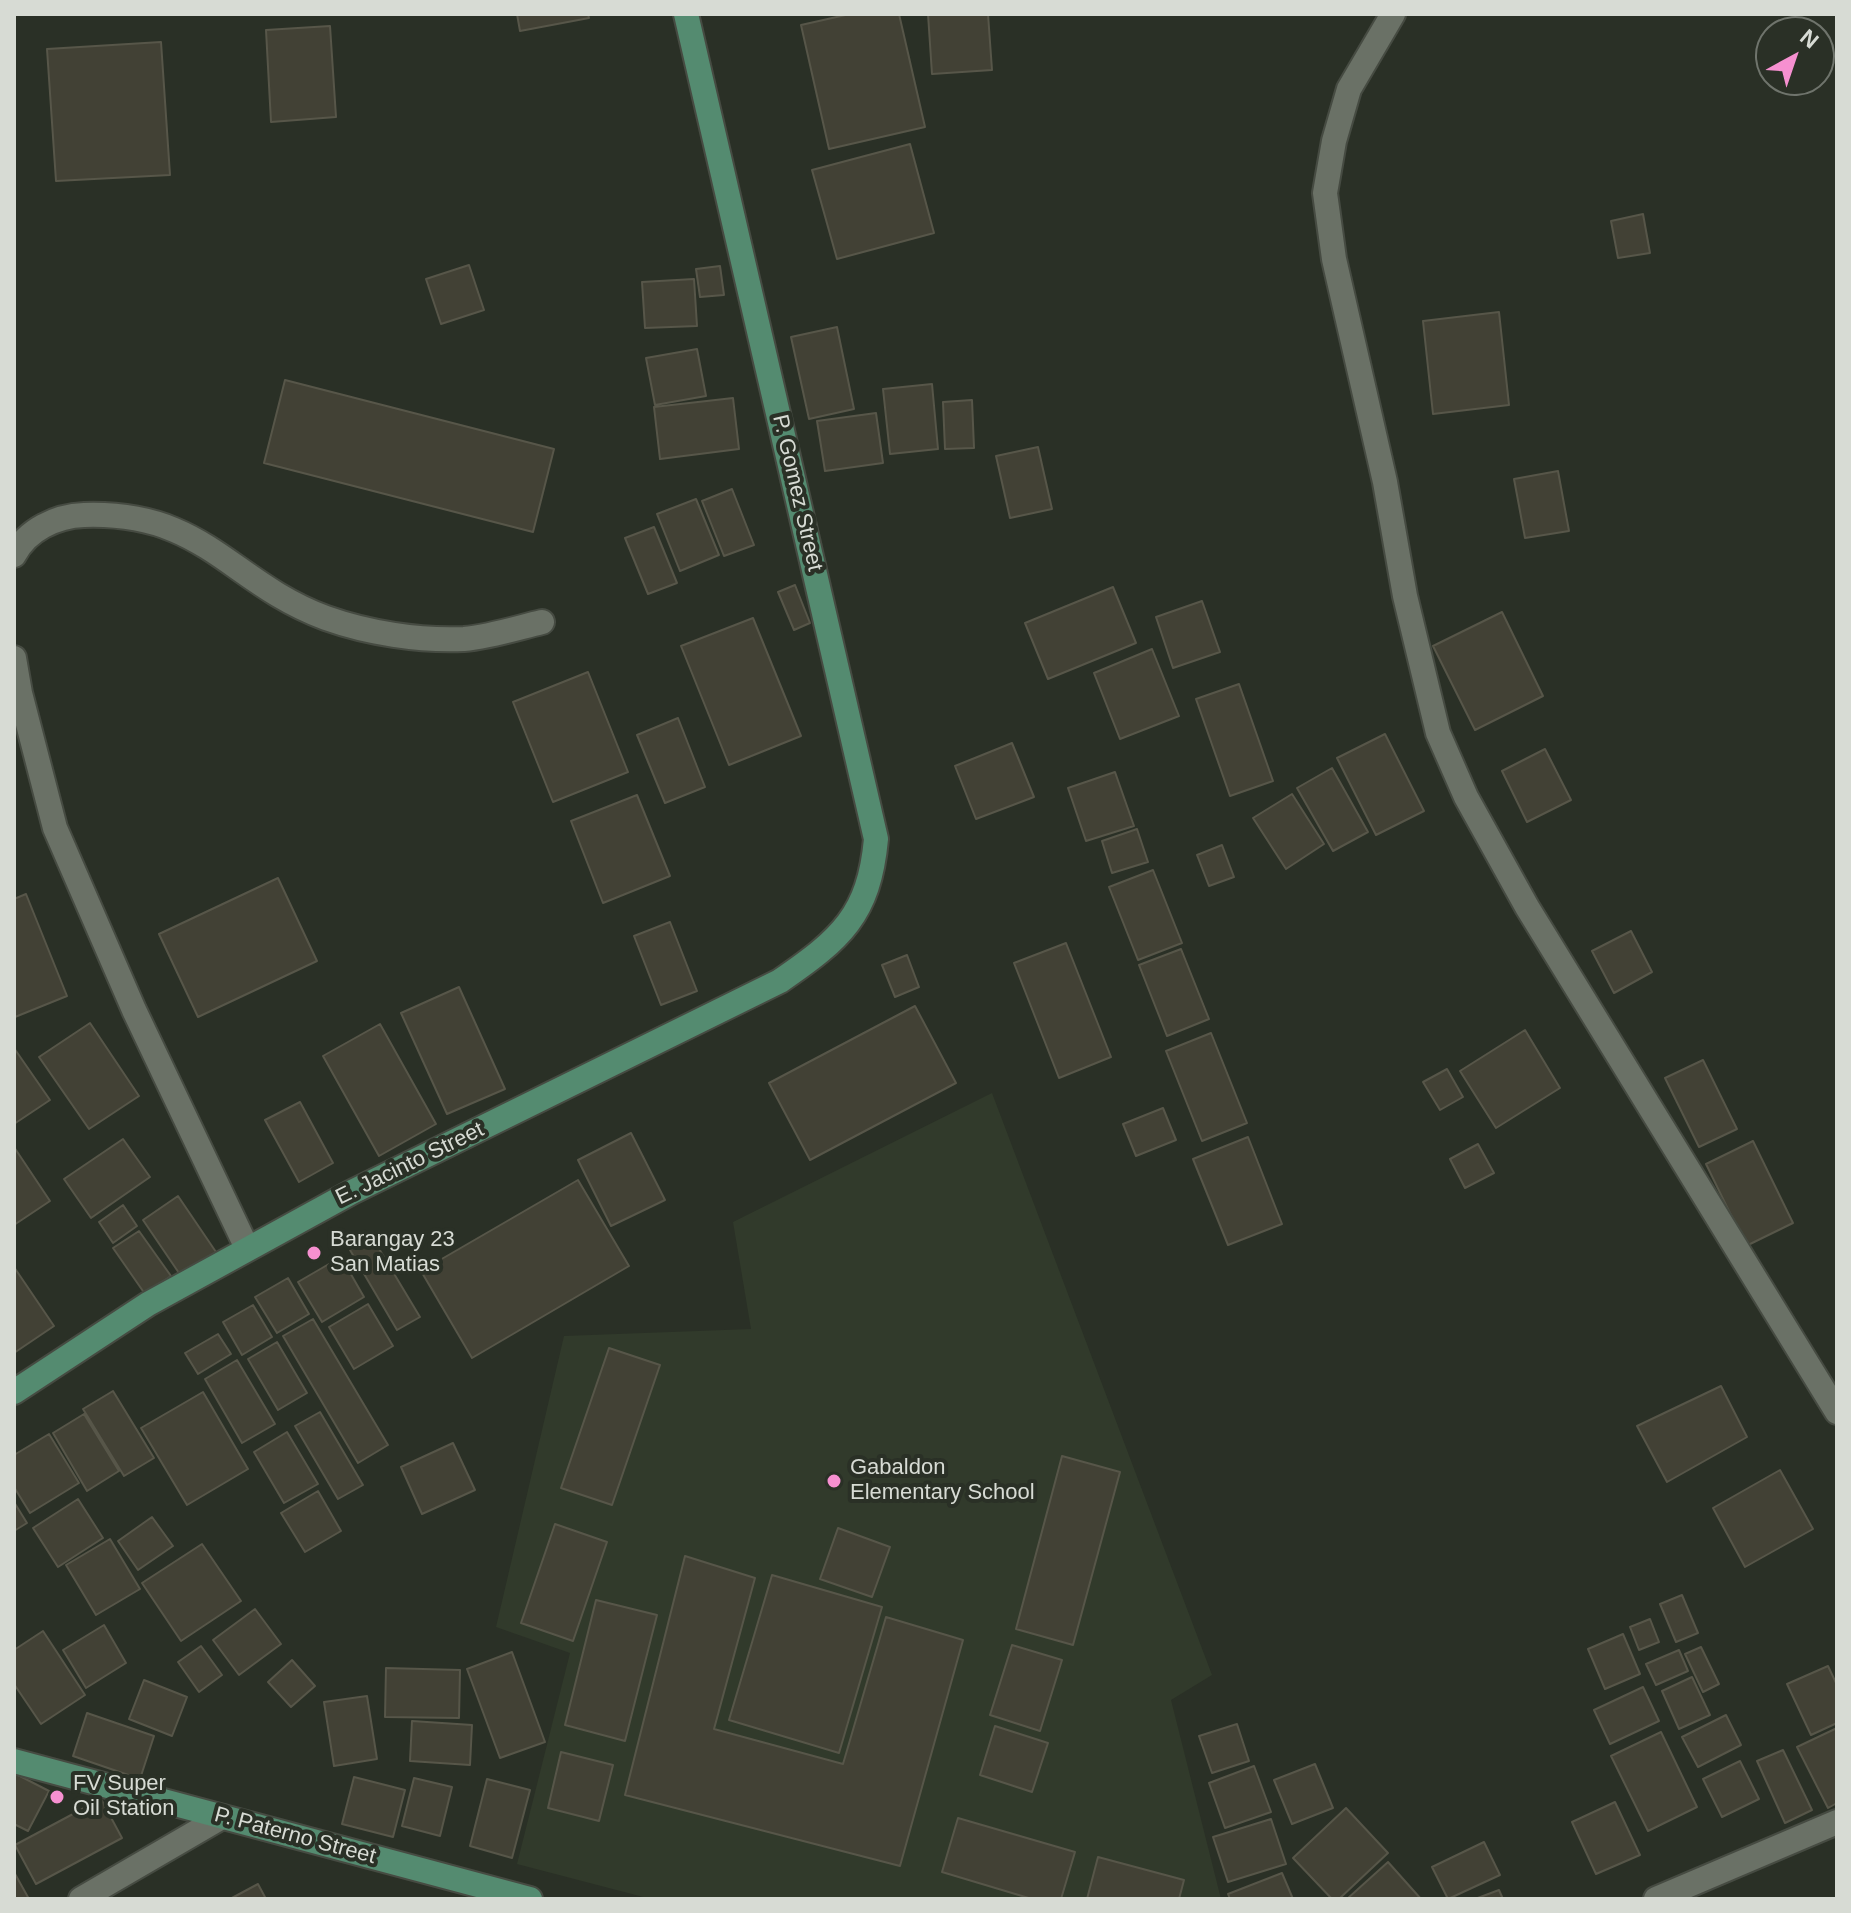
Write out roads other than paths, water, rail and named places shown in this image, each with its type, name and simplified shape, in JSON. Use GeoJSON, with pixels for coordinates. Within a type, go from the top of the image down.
{"type":"FeatureCollection","features":[{"type":"Feature","properties":{"kind":"main road","name":"P. Gomez Street"},"geometry":{"type":"LineString","coordinates":[[686,14],[876,839],[873,874],[864,902],[817,956]]}},
{"type":"Feature","properties":{"kind":"main road","name":"E. Jacinto Street"},"geometry":{"type":"LineString","coordinates":[[14,1392],[148,1304],[247,1248],[352,1192],[714,1016],[780,981],[817,956]]}},
{"type":"Feature","properties":{"kind":"main road","name":"P. Paterno Street"},"geometry":{"type":"LineString","coordinates":[[14,1761],[530,1899]]}},
{"type":"Feature","properties":{"kind":"street"},"geometry":{"type":"LineString","coordinates":[[1393,14],[1349,89],[1334,141],[1325,193],[1334,259],[1385,482],[1405,596],[1438,733],[1466,797],[1527,907],[1837,1412]]}},
{"type":"Feature","properties":{"kind":"street"},"geometry":{"type":"LineString","coordinates":[[14,555],[19,546],[42,525],[72,515],[115,514],[155,521],[192,535],[279,593],[325,617],[376,631],[465,639],[542,622]]}},
{"type":"Feature","properties":{"kind":"street"},"geometry":{"type":"LineString","coordinates":[[14,658],[55,828],[134,1010],[247,1248]]}},
{"type":"Feature","properties":{"kind":"street"},"geometry":{"type":"LineString","coordinates":[[81,1899],[222,1817]]}},
{"type":"Feature","properties":{"kind":"street"},"geometry":{"type":"LineString","coordinates":[[1656,1899],[1837,1822]]}},
{"type":"Feature","properties":{"kind":"place","name":"Barangay 23 San Matias"},"geometry":{"type":"Point","coordinates":[314,1253]}},
{"type":"Feature","properties":{"kind":"place","name":"Gabaldon Elementary School"},"geometry":{"type":"Point","coordinates":[834,1481]}},
{"type":"Feature","properties":{"kind":"place","name":"FV Super Oil Station"},"geometry":{"type":"Point","coordinates":[57,1797]}}]}
